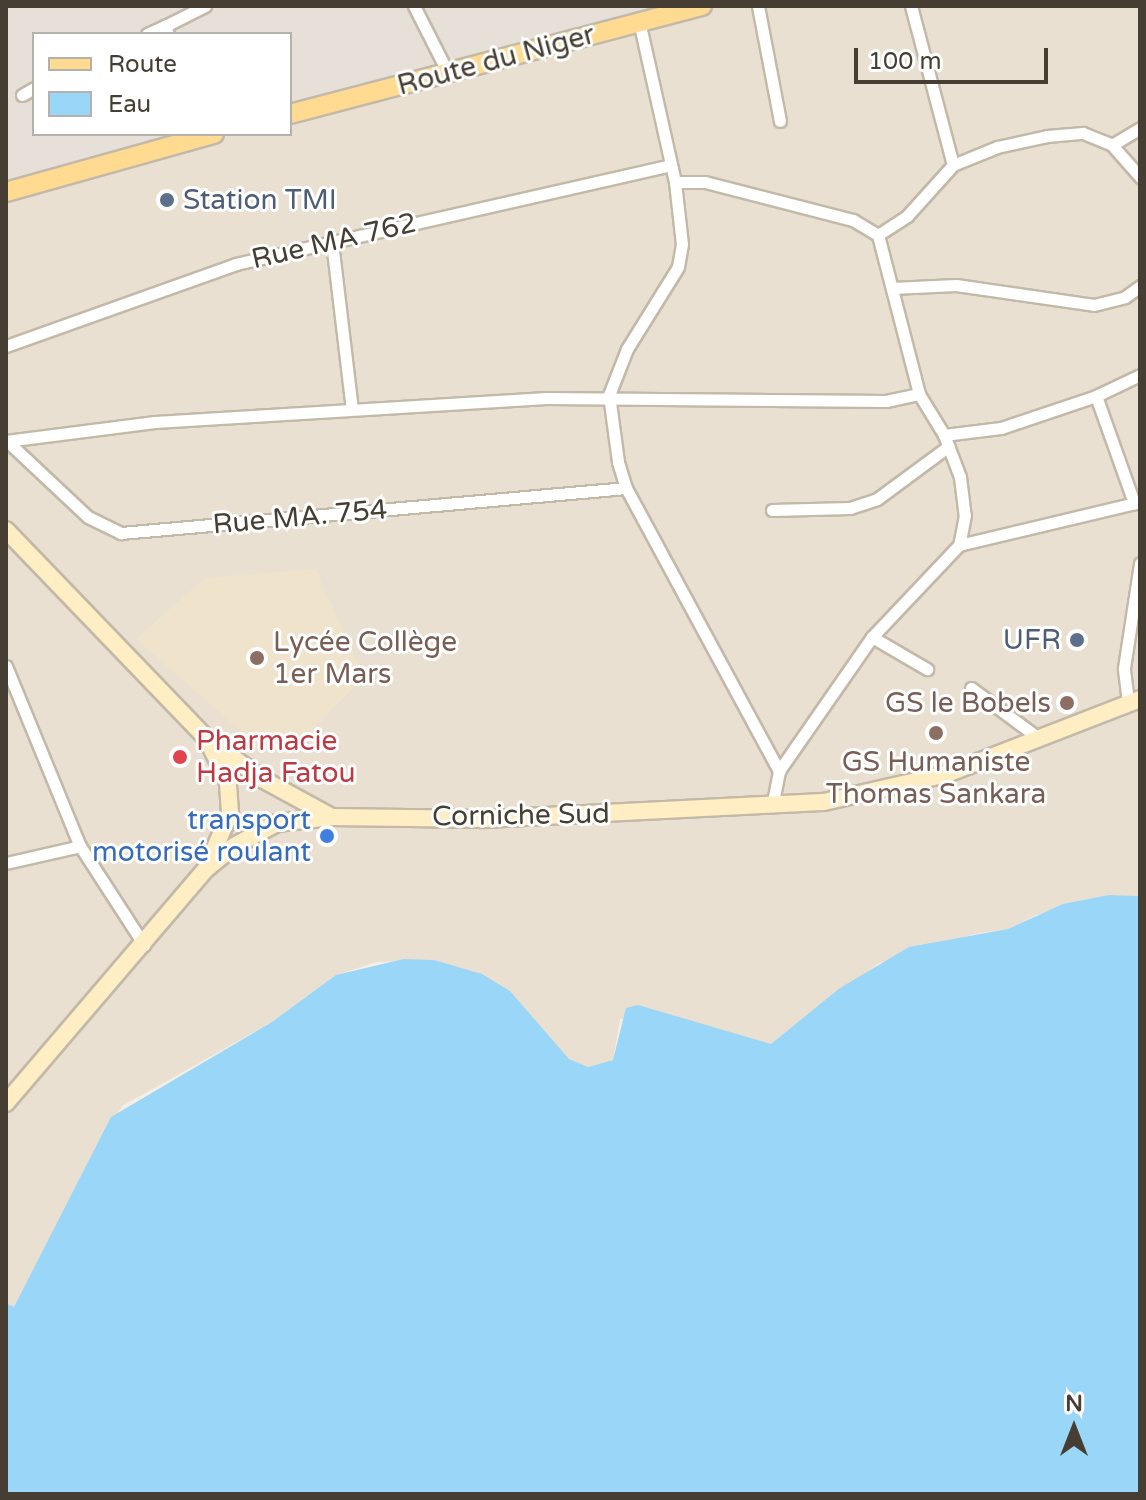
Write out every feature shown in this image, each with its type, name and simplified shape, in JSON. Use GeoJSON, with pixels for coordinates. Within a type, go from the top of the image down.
{"type":"FeatureCollection","features":[{"type":"Feature","properties":{"kind":"main road","name":"Route du Niger"},"geometry":{"type":"LineString","coordinates":[[292,113],[702,6]]}},
{"type":"Feature","properties":{"kind":"main road"},"geometry":{"type":"LineString","coordinates":[[6,192],[205,136]]}},
{"type":"Feature","properties":{"kind":"main road"},"geometry":{"type":"LineString","coordinates":[[6,530],[207,739],[262,779],[332,817]]}},
{"type":"Feature","properties":{"kind":"main road","name":"Corniche Sud"},"geometry":{"type":"LineString","coordinates":[[6,1103],[206,869],[234,846],[277,823],[332,817],[484,819],[772,806],[857,797],[947,774],[1134,701]]}},
{"type":"Feature","properties":{"kind":"main road"},"geometry":{"type":"LineString","coordinates":[[206,869],[230,813],[228,782],[207,739]]}},
{"type":"Feature","properties":{"kind":"street"},"geometry":{"type":"LineString","coordinates":[[167,30],[205,6]]}},
{"type":"Feature","properties":{"kind":"street"},"geometry":{"type":"LineString","coordinates":[[414,6],[448,73]]}},
{"type":"Feature","properties":{"kind":"street"},"geometry":{"type":"LineString","coordinates":[[758,6],[780,121]]}},
{"type":"Feature","properties":{"kind":"street"},"geometry":{"type":"LineString","coordinates":[[911,6],[953,165]]}},
{"type":"Feature","properties":{"kind":"street"},"geometry":{"type":"LineString","coordinates":[[639,21],[682,224],[678,267],[627,349],[609,395],[626,488],[779,771]]}},
{"type":"Feature","properties":{"kind":"street"},"geometry":{"type":"LineString","coordinates":[[22,95],[32,89]]}},
{"type":"Feature","properties":{"kind":"street"},"geometry":{"type":"LineString","coordinates":[[1112,145],[1140,128]]}},
{"type":"Feature","properties":{"kind":"street"},"geometry":{"type":"LineString","coordinates":[[878,235],[907,216],[953,165],[997,147],[1047,136],[1083,133],[1112,145],[1140,177]]}},
{"type":"Feature","properties":{"kind":"street","name":"Rue MA 762"},"geometry":{"type":"LineString","coordinates":[[6,346],[236,264],[671,165]]}},
{"type":"Feature","properties":{"kind":"street"},"geometry":{"type":"LineString","coordinates":[[675,182],[705,182],[853,220],[878,235],[919,394],[946,440],[965,515],[959,545],[872,637],[779,771],[772,806]]}},
{"type":"Feature","properties":{"kind":"street"},"geometry":{"type":"LineString","coordinates":[[332,242],[352,409]]}},
{"type":"Feature","properties":{"kind":"street"},"geometry":{"type":"LineString","coordinates":[[892,288],[956,285],[1094,305],[1125,297],[1140,286]]}},
{"type":"Feature","properties":{"kind":"street"},"geometry":{"type":"LineString","coordinates":[[772,510],[850,508],[877,499],[946,440],[1001,428],[1096,396],[1140,375]]}},
{"type":"Feature","properties":{"kind":"street"},"geometry":{"type":"LineString","coordinates":[[6,441],[155,422],[609,395],[886,401],[919,394]]}},
{"type":"Feature","properties":{"kind":"street"},"geometry":{"type":"LineString","coordinates":[[959,545],[1137,502],[1096,396]]}},
{"type":"Feature","properties":{"kind":"street","name":"Rue MA. 754"},"geometry":{"type":"LineString","coordinates":[[6,441],[88,517],[121,533],[626,488]]}},
{"type":"Feature","properties":{"kind":"street"},"geometry":{"type":"LineString","coordinates":[[1134,701],[1124,668],[1140,563]]}},
{"type":"Feature","properties":{"kind":"street"},"geometry":{"type":"LineString","coordinates":[[872,637],[927,669]]}},
{"type":"Feature","properties":{"kind":"street"},"geometry":{"type":"LineString","coordinates":[[6,666],[80,846],[144,945]]}},
{"type":"Feature","properties":{"kind":"street"},"geometry":{"type":"LineString","coordinates":[[971,688],[1040,739]]}},
{"type":"Feature","properties":{"kind":"street"},"geometry":{"type":"LineString","coordinates":[[6,863],[80,846]]}},
{"type":"Feature","properties":{"kind":"shaded area"},"geometry":{"type":"Polygon","coordinates":[[[6,6],[702,6],[292,113],[292,32],[32,32],[32,136],[206,136],[6,183],[6,6]]]}},
{"type":"Feature","properties":{"kind":"shaded area"},"geometry":{"type":"Polygon","coordinates":[[[693,6],[1140,6],[1140,896],[1109,895],[1036,915],[1008,929],[975,934],[879,963],[772,1044],[699,1026],[620,1019],[613,1060],[588,1067],[569,1060],[510,991],[434,960],[376,962],[337,975],[272,1022],[122,1106],[14,1307],[6,1303],[6,183],[205,136],[292,136],[292,113],[693,6]]]}},
{"type":"Feature","properties":{"kind":"shaded area","name":"Lycée Collège 1er Mars"},"geometry":{"type":"Polygon","coordinates":[[[315,569],[364,677],[287,755],[240,730],[136,639],[205,578],[315,569]]]}},
{"type":"Feature","properties":{"kind":"water"},"geometry":{"type":"Polygon","coordinates":[[[1109,895],[1140,896],[1140,1494],[6,1494],[6,1303],[14,1307],[111,1117],[272,1022],[336,975],[404,959],[434,960],[482,974],[510,991],[569,1059],[588,1067],[613,1060],[626,1008],[638,1005],[771,1044],[840,988],[909,947],[1008,929],[1063,904],[1109,895]]]}},
{"type":"Feature","properties":{"kind":"place","name":"Station TMI"},"geometry":{"type":"Point","coordinates":[167,200]}},
{"type":"Feature","properties":{"kind":"place","name":"UFR"},"geometry":{"type":"Point","coordinates":[1077,640]}},
{"type":"Feature","properties":{"kind":"place","name":"Lycée Collège 1er Mars"},"geometry":{"type":"Point","coordinates":[257,658]}},
{"type":"Feature","properties":{"kind":"place","name":"GS le Bobels"},"geometry":{"type":"Point","coordinates":[1067,703]}},
{"type":"Feature","properties":{"kind":"place","name":"GS Humaniste Thomas Sankara"},"geometry":{"type":"Point","coordinates":[936,733]}},
{"type":"Feature","properties":{"kind":"place","name":"Pharmacie Hadja Fatou"},"geometry":{"type":"Point","coordinates":[180,757]}},
{"type":"Feature","properties":{"kind":"place","name":"transport motorisé roulant"},"geometry":{"type":"Point","coordinates":[327,836]}}]}
